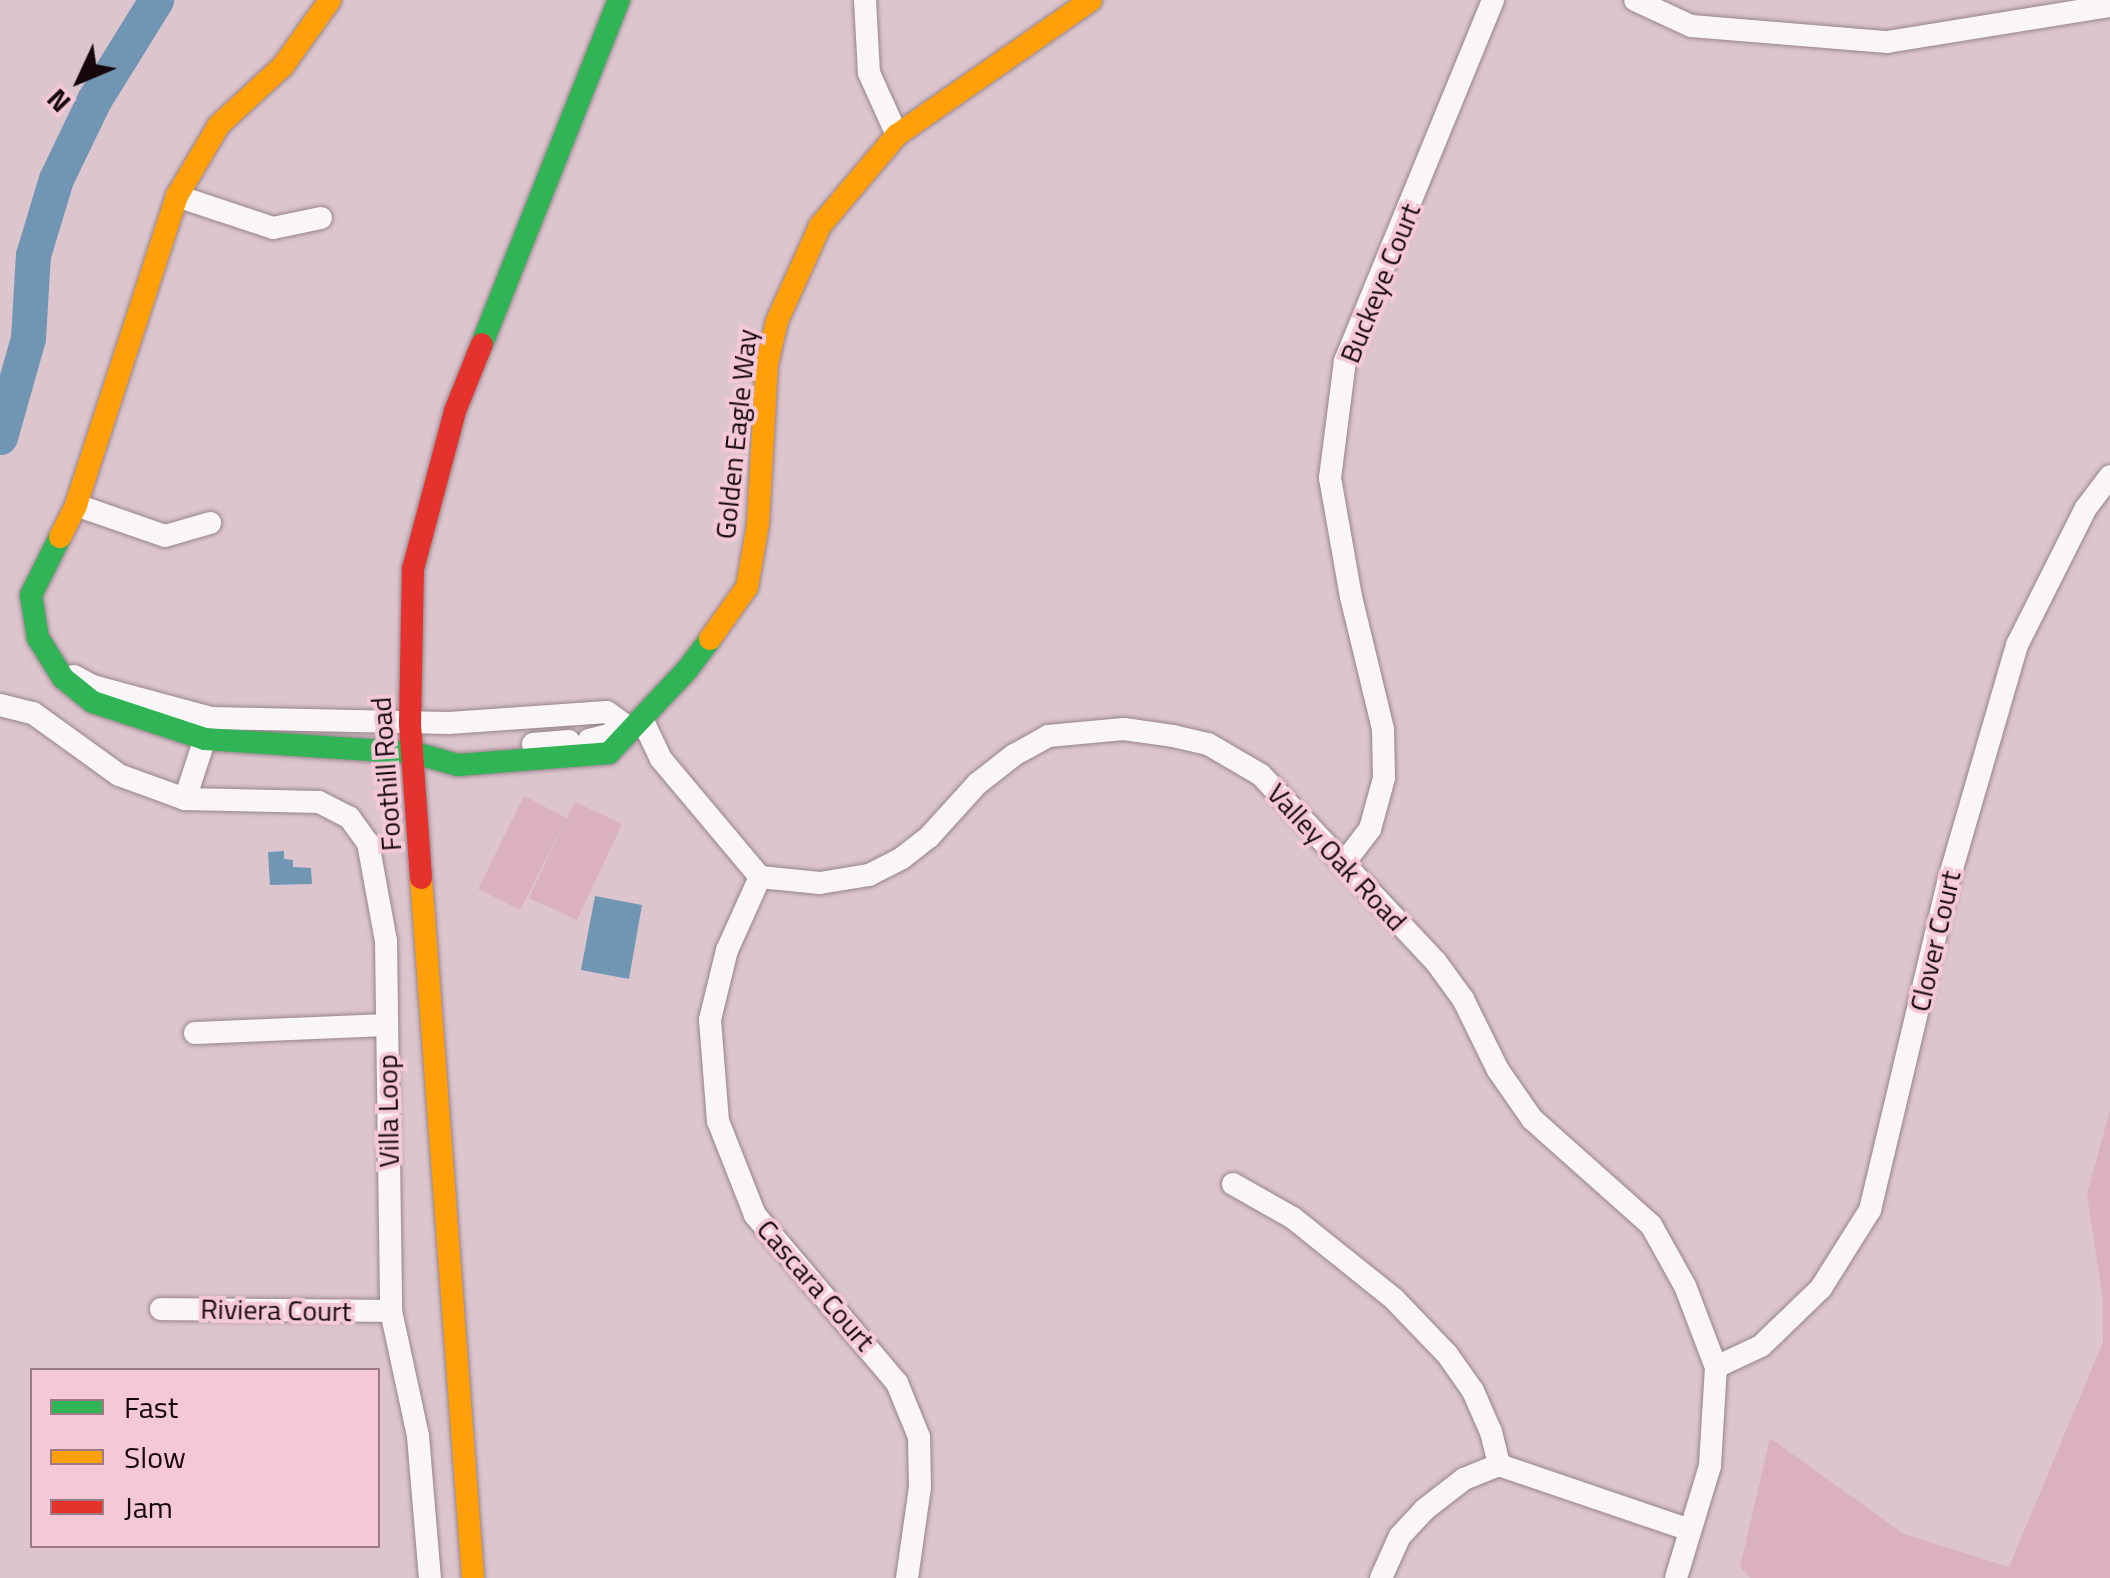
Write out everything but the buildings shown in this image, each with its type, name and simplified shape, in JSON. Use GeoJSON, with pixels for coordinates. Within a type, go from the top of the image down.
{"type":"FeatureCollection","features":[{"type":"Feature","properties":{"kind":"street","name":"Golden Eagle Way"},"geometry":{"type":"LineString","coordinates":[[330,0],[283,66],[219,125],[178,196],[76,505],[31,595],[38,638],[53,664],[93,702],[208,728],[415,752],[458,765],[534,751],[636,724]]}},
{"type":"Feature","properties":{"kind":"street","name":"Foothill Road"},"geometry":{"type":"LineString","coordinates":[[473,1578],[410,722],[414,570],[433,484],[455,411],[618,0]]}},
{"type":"Feature","properties":{"kind":"street"},"geometry":{"type":"LineString","coordinates":[[864,0],[869,73],[897,135]]}},
{"type":"Feature","properties":{"kind":"street","name":"Golden Eagle Way"},"geometry":{"type":"LineString","coordinates":[[534,751],[551,761],[610,752],[687,670],[747,586],[758,524],[768,364],[777,322],[820,226],[897,135],[1090,0]]}},
{"type":"Feature","properties":{"kind":"street","name":"Buckeye Court"},"geometry":{"type":"LineString","coordinates":[[1344,863],[1370,828],[1384,778],[1383,729],[1351,597],[1330,478],[1345,361],[1493,0]]}},
{"type":"Feature","properties":{"kind":"street"},"geometry":{"type":"LineString","coordinates":[[1635,0],[1691,26],[1887,42],[2110,6]]}},
{"type":"Feature","properties":{"kind":"street"},"geometry":{"type":"LineString","coordinates":[[178,196],[273,228],[321,218]]}},
{"type":"Feature","properties":{"kind":"street","name":"Clover Court"},"geometry":{"type":"LineString","coordinates":[[1716,1367],[1761,1346],[1821,1288],[1870,1210],[1949,879],[2016,646],[2086,508],[2110,476]]}},
{"type":"Feature","properties":{"kind":"street"},"geometry":{"type":"LineString","coordinates":[[76,505],[165,536],[210,523]]}},
{"type":"Feature","properties":{"kind":"street","name":"Villa Loop"},"geometry":{"type":"LineString","coordinates":[[0,705],[32,713],[120,775],[185,799],[319,802],[349,816],[368,843],[386,941],[391,1312],[418,1436],[430,1578]]}},
{"type":"Feature","properties":{"kind":"street","name":"Golden Eagle Way"},"geometry":{"type":"LineString","coordinates":[[208,728],[608,712],[636,724]]}},
{"type":"Feature","properties":{"kind":"street"},"geometry":{"type":"LineString","coordinates":[[530,718],[534,751]]}},
{"type":"Feature","properties":{"kind":"street"},"geometry":{"type":"LineString","coordinates":[[636,724],[760,877]]}},
{"type":"Feature","properties":{"kind":"street"},"geometry":{"type":"LineString","coordinates":[[185,799],[208,728]]}},
{"type":"Feature","properties":{"kind":"street","name":"Valley Oak Road"},"geometry":{"type":"LineString","coordinates":[[760,877],[820,884],[868,875],[928,837],[977,784],[1014,755],[1048,736],[1124,729],[1208,744],[1261,776],[1454,986],[1498,1070],[1532,1119],[1651,1225],[1685,1286],[1716,1367],[1710,1466],[1676,1578]]}},
{"type":"Feature","properties":{"kind":"street","name":"Cascara Court"},"geometry":{"type":"LineString","coordinates":[[760,877],[728,950],[710,1020],[718,1120],[755,1215],[888,1371],[919,1437],[920,1487],[907,1578]]}},
{"type":"Feature","properties":{"kind":"street"},"geometry":{"type":"LineString","coordinates":[[194,1033],[387,1026]]}},
{"type":"Feature","properties":{"kind":"street"},"geometry":{"type":"LineString","coordinates":[[1233,1184],[1293,1218],[1394,1299],[1447,1354],[1473,1391],[1499,1466]]}},
{"type":"Feature","properties":{"kind":"street","name":"Riviera Court"},"geometry":{"type":"LineString","coordinates":[[160,1309],[391,1312]]}},
{"type":"Feature","properties":{"kind":"street"},"geometry":{"type":"LineString","coordinates":[[1382,1578],[1400,1536],[1424,1510],[1464,1479],[1499,1466],[1690,1530]]}},
{"type":"Feature","properties":{"kind":"shaded area"},"geometry":{"type":"Polygon","coordinates":[[[524,796],[567,818],[575,802],[622,824],[577,920],[529,898],[566,819],[520,910],[478,889],[524,796]]]}},
{"type":"Feature","properties":{"kind":"shaded area"},"geometry":{"type":"Polygon","coordinates":[[[2110,1110],[2110,1578],[1751,1578],[1740,1567],[1770,1438],[1904,1534],[2009,1567],[2103,1342],[2103,1300],[2087,1194],[2110,1110]]]}},
{"type":"Feature","properties":{"kind":"water"},"geometry":{"type":"Polygon","coordinates":[[[284,851],[284,859],[293,860],[293,867],[311,868],[312,884],[270,885],[268,852],[284,851]]]}},
{"type":"Feature","properties":{"kind":"water"},"geometry":{"type":"Polygon","coordinates":[[[595,896],[642,905],[629,979],[581,970],[595,896]]]}},
{"type":"Feature","properties":{"kind":"waterway"},"geometry":{"type":"LineString","coordinates":[[0,437],[28,338],[33,255],[56,179],[94,100],[156,0]]}},
{"type":"Feature","properties":{"kind":"traffic: fast"},"geometry":{"type":"LineString","coordinates":[[482,344],[619,0]]}},
{"type":"Feature","properties":{"kind":"traffic: fast"},"geometry":{"type":"LineString","coordinates":[[60,537],[31,595],[38,638],[63,678],[93,702],[205,739],[415,753],[458,765],[609,753],[687,670],[710,639]]}},
{"type":"Feature","properties":{"kind":"traffic: slow"},"geometry":{"type":"LineString","coordinates":[[60,537],[76,505],[177,196],[219,125],[283,66],[330,0]]}},
{"type":"Feature","properties":{"kind":"traffic: slow"},"geometry":{"type":"LineString","coordinates":[[710,639],[747,587],[758,524],[767,364],[777,321],[820,226],[897,135],[1091,0]]}},
{"type":"Feature","properties":{"kind":"traffic: slow"},"geometry":{"type":"LineString","coordinates":[[421,878],[473,1578]]}},
{"type":"Feature","properties":{"kind":"traffic: jam"},"geometry":{"type":"LineString","coordinates":[[421,878],[410,723],[413,569],[455,411],[482,344]]}}]}
